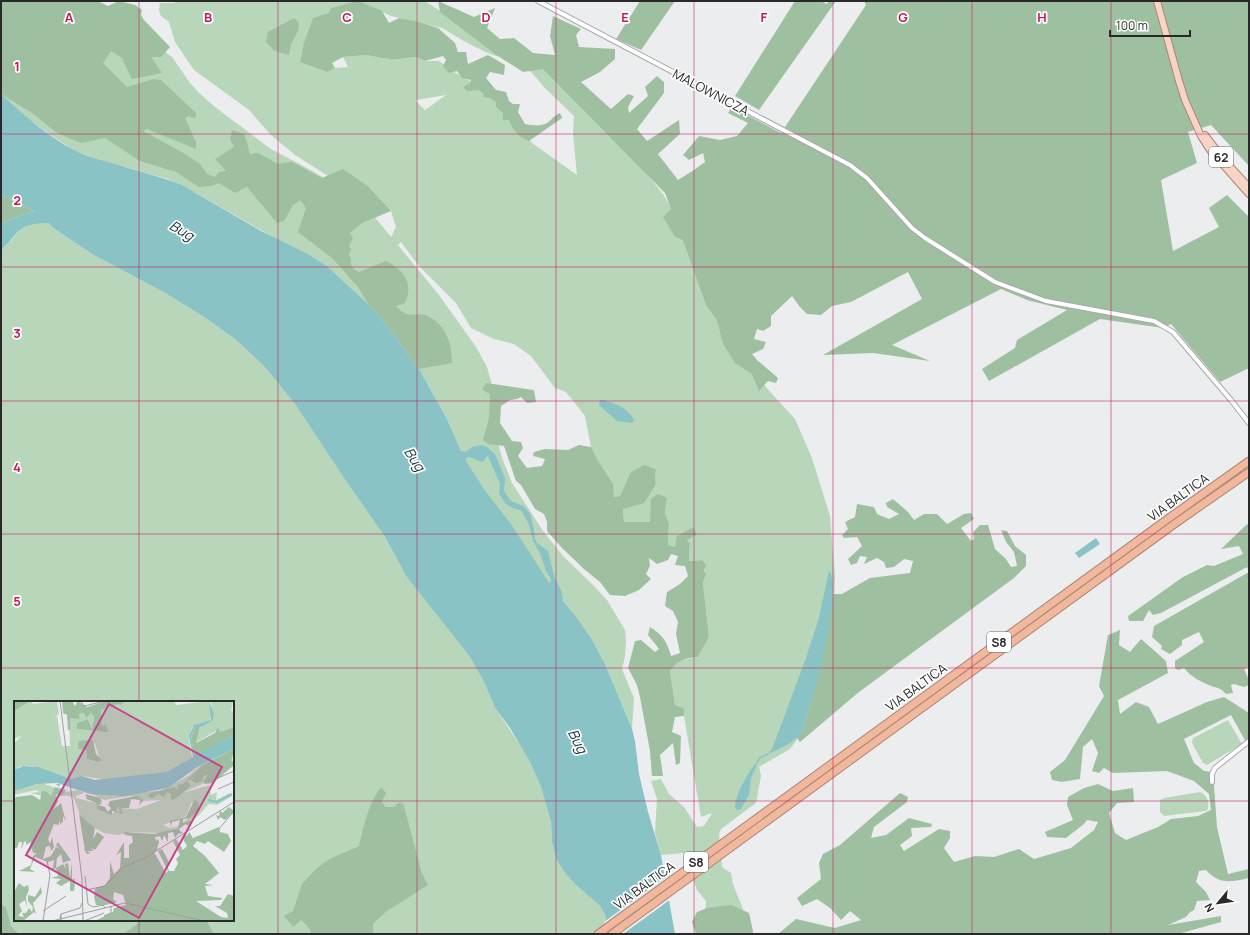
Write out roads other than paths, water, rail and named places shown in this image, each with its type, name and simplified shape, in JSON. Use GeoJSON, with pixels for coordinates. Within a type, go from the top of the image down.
{"type":"FeatureCollection","features":[{"type":"Feature","properties":{"kind":"highway","name":"VIA BALTICA"},"geometry":{"type":"LineString","coordinates":[[598,934],[1163,522],[1249,461]]}},
{"type":"Feature","properties":{"kind":"highway","name":"VIA BALTICA"},"geometry":{"type":"LineString","coordinates":[[612,934],[1173,525],[1249,472]]}},
{"type":"Feature","properties":{"kind":"main road","name":"62"},"geometry":{"type":"LineString","coordinates":[[1157,1],[1185,100],[1197,124],[1201,136],[1210,150],[1249,194]]}},
{"type":"Feature","properties":{"kind":"main road","name":"62"},"geometry":{"type":"LineString","coordinates":[[1197,124],[1225,161],[1249,187]]}},
{"type":"Feature","properties":{"kind":"street","name":"MALOWNICZA"},"geometry":{"type":"LineString","coordinates":[[538,1],[850,165],[879,191],[912,228],[925,238],[995,282],[1046,301],[1154,321],[1164,326],[1179,338],[1249,423]]}},
{"type":"Feature","properties":{"kind":"street"},"geometry":{"type":"LineString","coordinates":[[1212,782],[1212,774],[1215,768],[1249,741]]}},
{"type":"Feature","properties":{"kind":"water","name":"Bug"},"geometry":{"type":"Polygon","coordinates":[[[1,94],[45,132],[74,150],[87,156],[182,185],[261,231],[308,254],[327,266],[368,304],[384,322],[419,369],[446,417],[461,451],[466,452],[472,447],[482,445],[487,447],[495,454],[505,478],[505,493],[511,501],[523,506],[530,514],[535,539],[537,543],[548,551],[554,576],[561,590],[563,601],[591,638],[605,664],[632,729],[639,774],[648,812],[661,855],[675,934],[609,934],[605,915],[600,906],[576,885],[565,873],[556,859],[552,842],[551,822],[541,787],[530,762],[510,728],[495,708],[484,682],[470,657],[406,576],[385,537],[295,404],[264,366],[235,339],[204,317],[167,294],[92,254],[52,227],[49,223],[34,224],[21,229],[1,250],[1,224],[34,211],[1,194],[1,94]],[[488,456],[482,462],[470,457],[466,458],[466,461],[484,489],[512,525],[549,583],[551,581],[550,577],[546,571],[540,553],[533,541],[529,525],[520,510],[506,504],[499,494],[500,484],[488,456]]]}},
{"type":"Feature","properties":{"kind":"water"},"geometry":{"type":"Polygon","coordinates":[[[600,400],[613,403],[621,407],[628,412],[634,420],[632,423],[617,421],[599,405],[600,400]]]}},
{"type":"Feature","properties":{"kind":"water"},"geometry":{"type":"Polygon","coordinates":[[[1096,538],[1100,544],[1079,558],[1075,553],[1096,538]]]}},
{"type":"Feature","properties":{"kind":"water"},"geometry":{"type":"Polygon","coordinates":[[[829,571],[832,577],[833,587],[829,627],[823,659],[803,730],[791,742],[768,754],[774,744],[806,658],[819,618],[829,571]]]}},
{"type":"Feature","properties":{"kind":"water"},"geometry":{"type":"Polygon","coordinates":[[[757,762],[751,778],[749,795],[741,809],[738,810],[735,808],[737,797],[746,778],[757,762]]]}},
{"type":"Feature","properties":{"kind":"waterway"},"geometry":{"type":"LineString","coordinates":[[757,762],[761,757],[768,754]]}}]}
